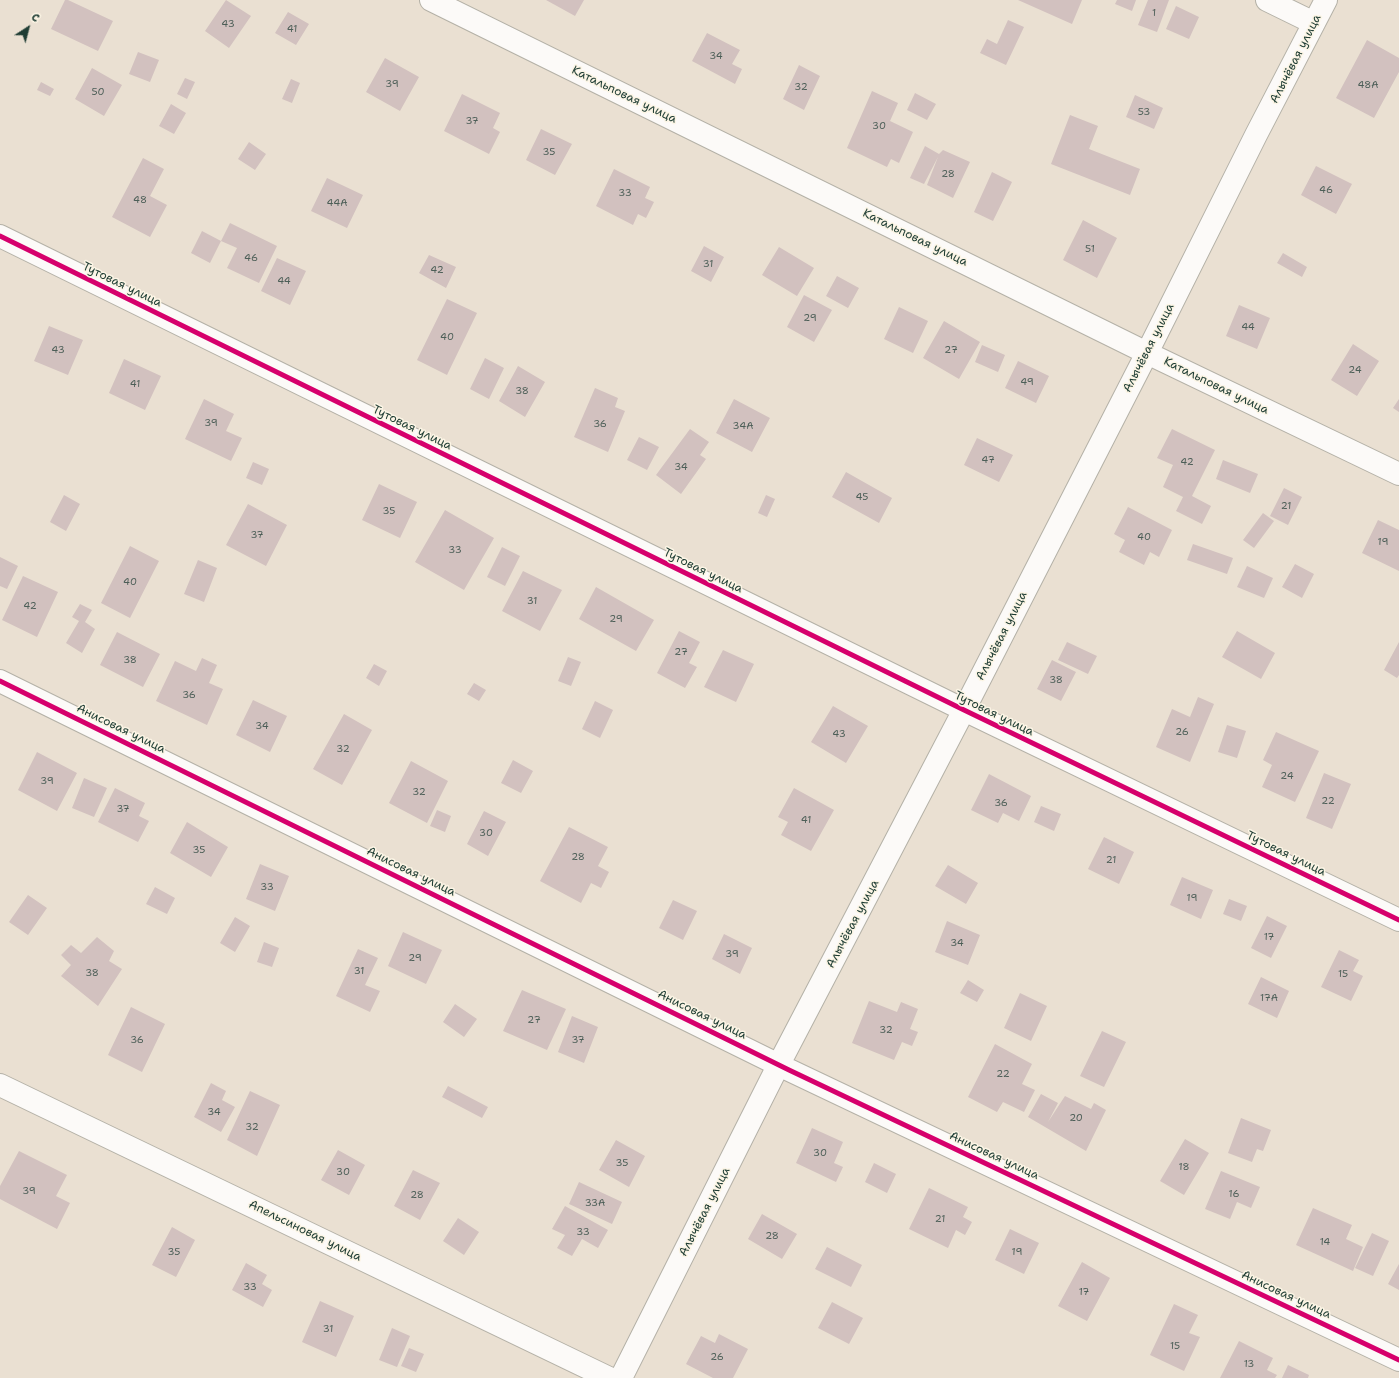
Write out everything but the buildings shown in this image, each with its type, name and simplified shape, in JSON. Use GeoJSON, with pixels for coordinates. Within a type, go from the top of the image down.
{"type":"FeatureCollection","features":[{"type":"Feature","properties":{"kind":"street","name":"Катальповая улица"},"geometry":{"type":"LineString","coordinates":[[431,0],[1147,353],[1399,474]]}},
{"type":"Feature","properties":{"kind":"street"},"geometry":{"type":"LineString","coordinates":[[1267,0],[1314,23]]}},
{"type":"Feature","properties":{"kind":"street","name":"Алычёвая улица"},"geometry":{"type":"LineString","coordinates":[[621,1378],[779,1064],[964,710],[1326,0]]}},
{"type":"Feature","properties":{"kind":"street","name":"Тутовая улица"},"geometry":{"type":"LineString","coordinates":[[0,236],[964,710],[1399,920]]}},
{"type":"Feature","properties":{"kind":"street","name":"Анисовая улица"},"geometry":{"type":"LineString","coordinates":[[0,681],[779,1064],[1399,1360]]}},
{"type":"Feature","properties":{"kind":"street","name":"Апельсиновая улица"},"geometry":{"type":"LineString","coordinates":[[0,1085],[609,1378]]}},
{"type":"Feature","properties":{"kind":"cycle path"},"geometry":{"type":"LineString","coordinates":[[0,236],[964,710],[1399,920]]}},
{"type":"Feature","properties":{"kind":"cycle path"},"geometry":{"type":"LineString","coordinates":[[0,681],[789,1070],[1399,1360]]}}]}
